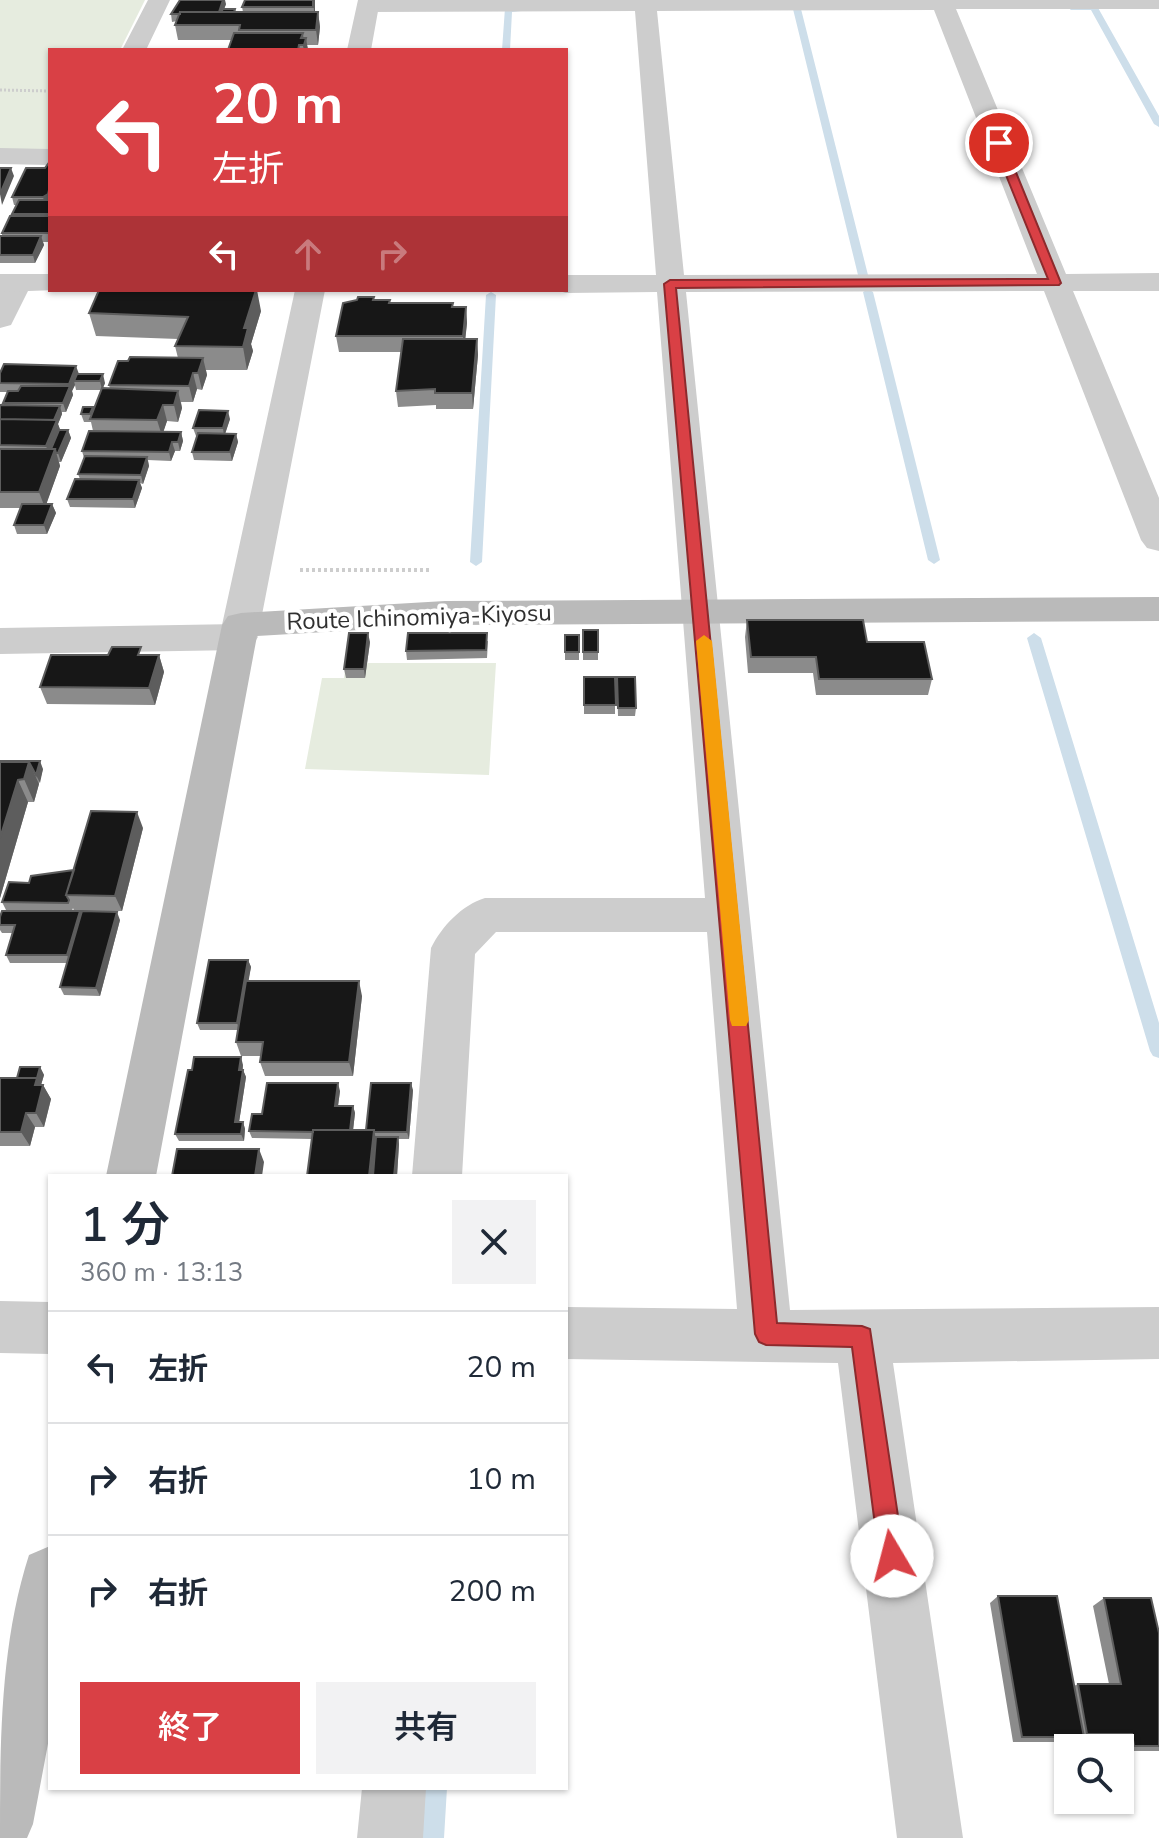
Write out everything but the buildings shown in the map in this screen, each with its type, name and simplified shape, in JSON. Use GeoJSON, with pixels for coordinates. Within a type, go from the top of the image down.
{"type":"FeatureCollection","features":[{"type":"Feature","properties":{"kind":"main road","name":"Route Ichinomiya-Kiyosu"},"geometry":{"type":"LineString","coordinates":[[240,631],[445,613],[1159,609]]}},
{"type":"Feature","properties":{"kind":"main road"},"geometry":{"type":"LineString","coordinates":[[131,1174],[240,631]]}},
{"type":"Feature","properties":{"kind":"main road"},"geometry":{"type":"LineString","coordinates":[[0,1824],[48,1586]]}},
{"type":"Feature","properties":{"kind":"street"},"geometry":{"type":"LineString","coordinates":[[135,48],[159,0]]}},
{"type":"Feature","properties":{"kind":"street"},"geometry":{"type":"LineString","coordinates":[[942,1],[1159,540]]}},
{"type":"Feature","properties":{"kind":"street"},"geometry":{"type":"LineString","coordinates":[[645,2],[766,1334]]}},
{"type":"Feature","properties":{"kind":"street"},"geometry":{"type":"LineString","coordinates":[[359,48],[369,3],[1159,2]]}},
{"type":"Feature","properties":{"kind":"street"},"geometry":{"type":"LineString","coordinates":[[0,156],[48,157]]}},
{"type":"Feature","properties":{"kind":"street"},"geometry":{"type":"LineString","coordinates":[[568,284],[1159,282]]}},
{"type":"Feature","properties":{"kind":"street"},"geometry":{"type":"LineString","coordinates":[[0,319],[9,283],[48,283]]}},
{"type":"Feature","properties":{"kind":"street"},"geometry":{"type":"LineString","coordinates":[[0,641],[240,631],[310,292]]}},
{"type":"Feature","properties":{"kind":"street"},"geometry":{"type":"LineString","coordinates":[[437,1174],[453,948],[485,915],[730,915]]}},
{"type":"Feature","properties":{"kind":"street"},"geometry":{"type":"LineString","coordinates":[[0,1327],[48,1328]]}},
{"type":"Feature","properties":{"kind":"street"},"geometry":{"type":"LineString","coordinates":[[568,1333],[862,1337],[1159,1333]]}},
{"type":"Feature","properties":{"kind":"street"},"geometry":{"type":"LineString","coordinates":[[862,1337],[930,1838]]}},
{"type":"Feature","properties":{"kind":"street"},"geometry":{"type":"LineString","coordinates":[[390,1838],[394,1790]]}},
{"type":"Feature","properties":{"kind":"path"},"geometry":{"type":"LineString","coordinates":[[0,90],[48,91]]}},
{"type":"Feature","properties":{"kind":"shaded area"},"geometry":{"type":"Polygon","coordinates":[[[0,0],[145,0],[121,48],[48,48],[48,150],[0,150],[0,0]]]}},
{"type":"Feature","properties":{"kind":"shaded area"},"geometry":{"type":"Polygon","coordinates":[[[346,663],[496,663],[489,775],[305,769],[322,678],[344,678],[346,663]]]}},
{"type":"Feature","properties":{"kind":"waterway"},"geometry":{"type":"LineString","coordinates":[[1073,8],[1094,8],[1159,124]]}},
{"type":"Feature","properties":{"kind":"waterway"},"geometry":{"type":"LineString","coordinates":[[797,9],[863,275]]}},
{"type":"Feature","properties":{"kind":"waterway"},"geometry":{"type":"LineString","coordinates":[[506,48],[508,10],[526,10]]}},
{"type":"Feature","properties":{"kind":"waterway"},"geometry":{"type":"LineString","coordinates":[[868,292],[934,560]]}},
{"type":"Feature","properties":{"kind":"waterway"},"geometry":{"type":"LineString","coordinates":[[476,562],[491,295]]}},
{"type":"Feature","properties":{"kind":"waterway"},"geometry":{"type":"LineString","coordinates":[[1034,638],[1159,1051]]}},
{"type":"Feature","properties":{"kind":"waterway"},"geometry":{"type":"LineString","coordinates":[[432,1838],[435,1790]]}},
{"type":"Feature","properties":{"kind":"slow traffic"},"geometry":{"type":"LineString","coordinates":[[704,641],[739,1020]]}},
{"type":"Feature","properties":{"kind":"route"},"geometry":{"type":"LineString","coordinates":[[892,1556],[862,1337],[766,1334],[670,284],[1055,283],[999,143]]}}]}
